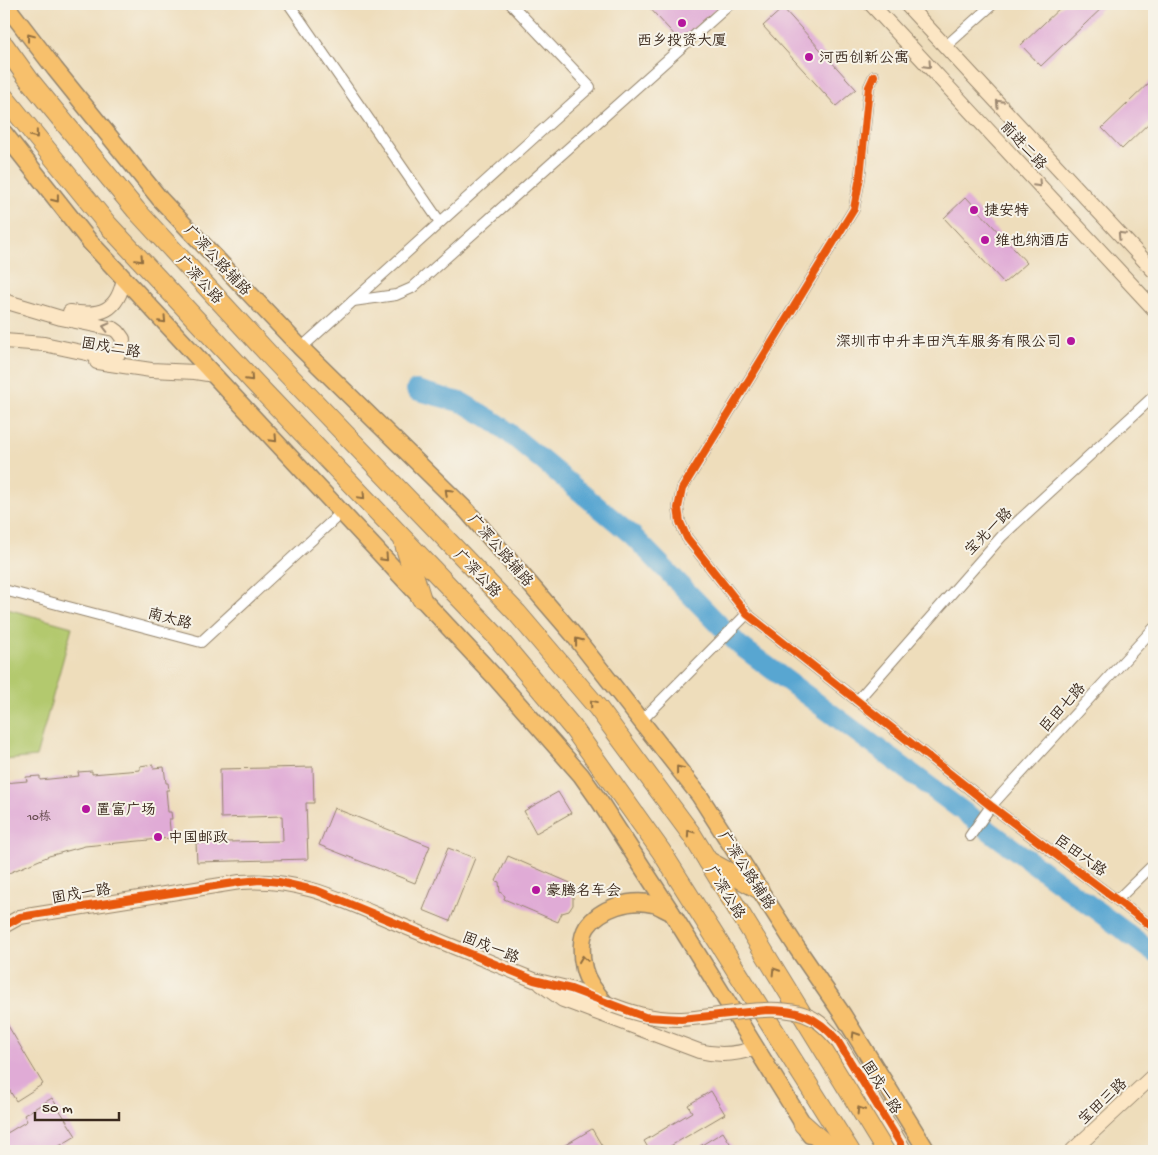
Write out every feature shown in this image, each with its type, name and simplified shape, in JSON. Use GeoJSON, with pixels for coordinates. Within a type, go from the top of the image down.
{"type":"FeatureCollection","features":[{"type":"Feature","properties":{"kind":"highway","name":"广深公路"},"geometry":{"type":"LineString","coordinates":[[4,45],[30,81],[136,210],[275,361],[517,613],[598,708],[692,835],[886,1151]]}},
{"type":"Feature","properties":{"kind":"highway","name":"广深公路"},"geometry":{"type":"LineString","coordinates":[[4,98],[108,225],[255,383],[496,636],[573,728],[661,850],[850,1151]]}},
{"type":"Feature","properties":{"kind":"highway"},"geometry":{"type":"LineString","coordinates":[[402,537],[421,598]]}},
{"type":"Feature","properties":{"kind":"highway"},"geometry":{"type":"LineString","coordinates":[[706,860],[759,889]]}},
{"type":"Feature","properties":{"kind":"highway"},"geometry":{"type":"LineString","coordinates":[[803,1124],[833,1151]]}},
{"type":"Feature","properties":{"kind":"main road","name":"广深公路辅路"},"geometry":{"type":"LineString","coordinates":[[5,4],[160,199],[301,348],[467,511],[572,633],[700,796],[842,1015],[927,1151]]}},
{"type":"Feature","properties":{"kind":"main road"},"geometry":{"type":"LineString","coordinates":[[4,133],[90,242],[493,675],[581,775],[672,913],[820,1151]]}},
{"type":"Feature","properties":{"kind":"main road"},"geometry":{"type":"LineString","coordinates":[[604,1002],[590,984],[584,970],[582,950],[586,929],[598,916],[615,907],[634,902],[654,904],[672,913]]}},
{"type":"Feature","properties":{"kind":"street"},"geometry":{"type":"LineString","coordinates":[[289,4],[440,222]]}},
{"type":"Feature","properties":{"kind":"street"},"geometry":{"type":"LineString","coordinates":[[301,348],[590,87],[511,4]]}},
{"type":"Feature","properties":{"kind":"street"},"geometry":{"type":"LineString","coordinates":[[353,300],[396,295],[412,288],[730,4]]}},
{"type":"Feature","properties":{"kind":"street","name":"前进二路"},"geometry":{"type":"LineString","coordinates":[[870,4],[1154,309]]}},
{"type":"Feature","properties":{"kind":"street","name":"前进二路"},"geometry":{"type":"LineString","coordinates":[[906,4],[1154,271]]}},
{"type":"Feature","properties":{"kind":"street"},"geometry":{"type":"LineString","coordinates":[[946,46],[993,4]]}},
{"type":"Feature","properties":{"kind":"street","name":"臣田六路"},"geometry":{"type":"LineString","coordinates":[[874,76],[869,87],[860,177],[854,209],[682,489],[678,508],[680,522],[687,538],[747,614],[992,806],[1118,899],[1154,928]]}},
{"type":"Feature","properties":{"kind":"street","name":"固戍二路"},"geometry":{"type":"LineString","coordinates":[[4,301],[81,314],[95,313],[115,304],[121,293],[124,278]]}},
{"type":"Feature","properties":{"kind":"street"},"geometry":{"type":"LineString","coordinates":[[4,301],[61,318],[114,329],[121,335],[123,343],[120,352],[110,357],[44,344],[4,342]]}},
{"type":"Feature","properties":{"kind":"street","name":"固戍二路"},"geometry":{"type":"LineString","coordinates":[[4,342],[124,367],[214,374]]}},
{"type":"Feature","properties":{"kind":"street","name":"宝光一路"},"geometry":{"type":"LineString","coordinates":[[857,701],[1002,536],[1154,396]]}},
{"type":"Feature","properties":{"kind":"street","name":"南太路"},"geometry":{"type":"LineString","coordinates":[[4,590],[201,642],[342,512]]}},
{"type":"Feature","properties":{"kind":"street"},"geometry":{"type":"LineString","coordinates":[[641,721],[747,614]]}},
{"type":"Feature","properties":{"kind":"street","name":"臣田七路"},"geometry":{"type":"LineString","coordinates":[[970,836],[992,806],[1154,628]]}},
{"type":"Feature","properties":{"kind":"street"},"geometry":{"type":"LineString","coordinates":[[1118,899],[1154,864]]}},
{"type":"Feature","properties":{"kind":"street","name":"固戍一路"},"geometry":{"type":"LineString","coordinates":[[4,926],[20,917],[240,882],[260,880],[279,882],[318,891],[534,980],[571,989],[634,1014],[681,1020],[767,1010],[796,1012],[813,1018],[826,1027],[836,1040],[905,1151]]}},
{"type":"Feature","properties":{"kind":"street","name":"固戍一路"},"geometry":{"type":"LineString","coordinates":[[534,980],[554,994],[574,1004],[699,1051],[710,1054],[729,1055],[755,1048]]}},
{"type":"Feature","properties":{"kind":"street","name":"宝田三路"},"geometry":{"type":"LineString","coordinates":[[1072,1151],[1154,1075]]}},
{"type":"Feature","properties":{"kind":"green space"},"geometry":{"type":"Polygon","coordinates":[[[4,608],[72,627],[36,757],[4,760],[4,608]]]}},
{"type":"Feature","properties":{"kind":"building","name":"西乡投资大厦"},"geometry":{"type":"Polygon","coordinates":[[[646,4],[722,4],[680,41],[646,4]]]}},
{"type":"Feature","properties":{"kind":"building"},"geometry":{"type":"Polygon","coordinates":[[[1064,4],[1106,4],[1041,66],[1021,45],[1064,4]]]}},
{"type":"Feature","properties":{"kind":"building","name":"河西创新公寓"},"geometry":{"type":"Polygon","coordinates":[[[783,8],[856,89],[836,106],[763,26],[783,8]]]}},
{"type":"Feature","properties":{"kind":"building"},"geometry":{"type":"Polygon","coordinates":[[[1154,78],[1154,118],[1122,149],[1102,128],[1154,78]]]}},
{"type":"Feature","properties":{"kind":"building","name":"维也纳酒店"},"geometry":{"type":"Polygon","coordinates":[[[966,197],[1027,263],[1004,283],[944,218],[966,197]]]}},
{"type":"Feature","properties":{"kind":"building","name":"置富广场"},"geometry":{"type":"Polygon","coordinates":[[[153,764],[153,768],[164,767],[166,783],[168,783],[169,790],[166,790],[168,812],[171,812],[172,819],[169,819],[171,838],[85,846],[49,856],[4,875],[4,783],[27,781],[26,777],[40,776],[40,780],[79,776],[78,772],[92,771],[92,774],[140,770],[140,766],[153,764]]]}},
{"type":"Feature","properties":{"kind":"building"},"geometry":{"type":"Polygon","coordinates":[[[313,767],[314,803],[306,803],[308,859],[197,862],[196,843],[209,843],[208,836],[225,836],[225,842],[283,841],[282,816],[221,818],[220,769],[313,767]]]}},
{"type":"Feature","properties":{"kind":"building"},"geometry":{"type":"Polygon","coordinates":[[[558,792],[571,813],[536,833],[524,811],[558,792]]]}},
{"type":"Feature","properties":{"kind":"building"},"geometry":{"type":"Polygon","coordinates":[[[334,808],[430,846],[415,883],[319,845],[334,808]]]}},
{"type":"Feature","properties":{"kind":"building"},"geometry":{"type":"Polygon","coordinates":[[[448,848],[475,858],[450,921],[423,910],[448,848]]]}},
{"type":"Feature","properties":{"kind":"building","name":"豪腾名车会"},"geometry":{"type":"Polygon","coordinates":[[[508,856],[575,885],[571,894],[573,905],[569,911],[562,913],[558,922],[504,899],[505,896],[500,892],[499,882],[496,881],[508,856]]]}},
{"type":"Feature","properties":{"kind":"building"},"geometry":{"type":"Polygon","coordinates":[[[4,1019],[43,1084],[16,1101],[4,1081],[4,1019]]]}},
{"type":"Feature","properties":{"kind":"building"},"geometry":{"type":"Polygon","coordinates":[[[711,1091],[725,1114],[662,1151],[650,1151],[644,1141],[692,1112],[688,1105],[711,1091]]]}},
{"type":"Feature","properties":{"kind":"building"},"geometry":{"type":"Polygon","coordinates":[[[52,1098],[76,1136],[51,1151],[4,1151],[4,1135],[27,1121],[24,1115],[52,1098]]]}},
{"type":"Feature","properties":{"kind":"building"},"geometry":{"type":"Polygon","coordinates":[[[592,1129],[605,1151],[555,1151],[592,1129]]]}},
{"type":"Feature","properties":{"kind":"building"},"geometry":{"type":"Polygon","coordinates":[[[723,1132],[735,1151],[692,1151],[723,1132]]]}},
{"type":"Feature","properties":{"kind":"waterway"},"geometry":{"type":"LineString","coordinates":[[416,390],[463,403],[497,423],[632,535],[739,645],[1154,953]]}},
{"type":"Feature","properties":{"kind":"cycle path"},"geometry":{"type":"LineString","coordinates":[[874,76],[869,87],[860,177],[854,209],[682,489],[678,508],[680,522],[687,538],[747,614],[991,806],[1154,928]]}},
{"type":"Feature","properties":{"kind":"cycle path"},"geometry":{"type":"LineString","coordinates":[[4,926],[20,917],[240,882],[260,880],[279,882],[318,891],[534,980],[571,989],[645,1017],[681,1019],[767,1010],[788,1011],[806,1016],[822,1025],[837,1040],[905,1151]]}},
{"type":"Feature","properties":{"kind":"place","name":"西乡投资大厦"},"geometry":{"type":"Point","coordinates":[682,23]}},
{"type":"Feature","properties":{"kind":"place","name":"河西创新公寓"},"geometry":{"type":"Point","coordinates":[809,57]}},
{"type":"Feature","properties":{"kind":"place","name":"捷安特"},"geometry":{"type":"Point","coordinates":[974,210]}},
{"type":"Feature","properties":{"kind":"place","name":"维也纳酒店"},"geometry":{"type":"Point","coordinates":[985,240]}},
{"type":"Feature","properties":{"kind":"place","name":"深圳市中升丰田汽车服务有限公司"},"geometry":{"type":"Point","coordinates":[1071,341]}},
{"type":"Feature","properties":{"kind":"place","name":"置富广场"},"geometry":{"type":"Point","coordinates":[86,809]}},
{"type":"Feature","properties":{"kind":"place","name":"中国邮政"},"geometry":{"type":"Point","coordinates":[158,837]}},
{"type":"Feature","properties":{"kind":"place","name":"豪腾名车会"},"geometry":{"type":"Point","coordinates":[536,890]}}]}
